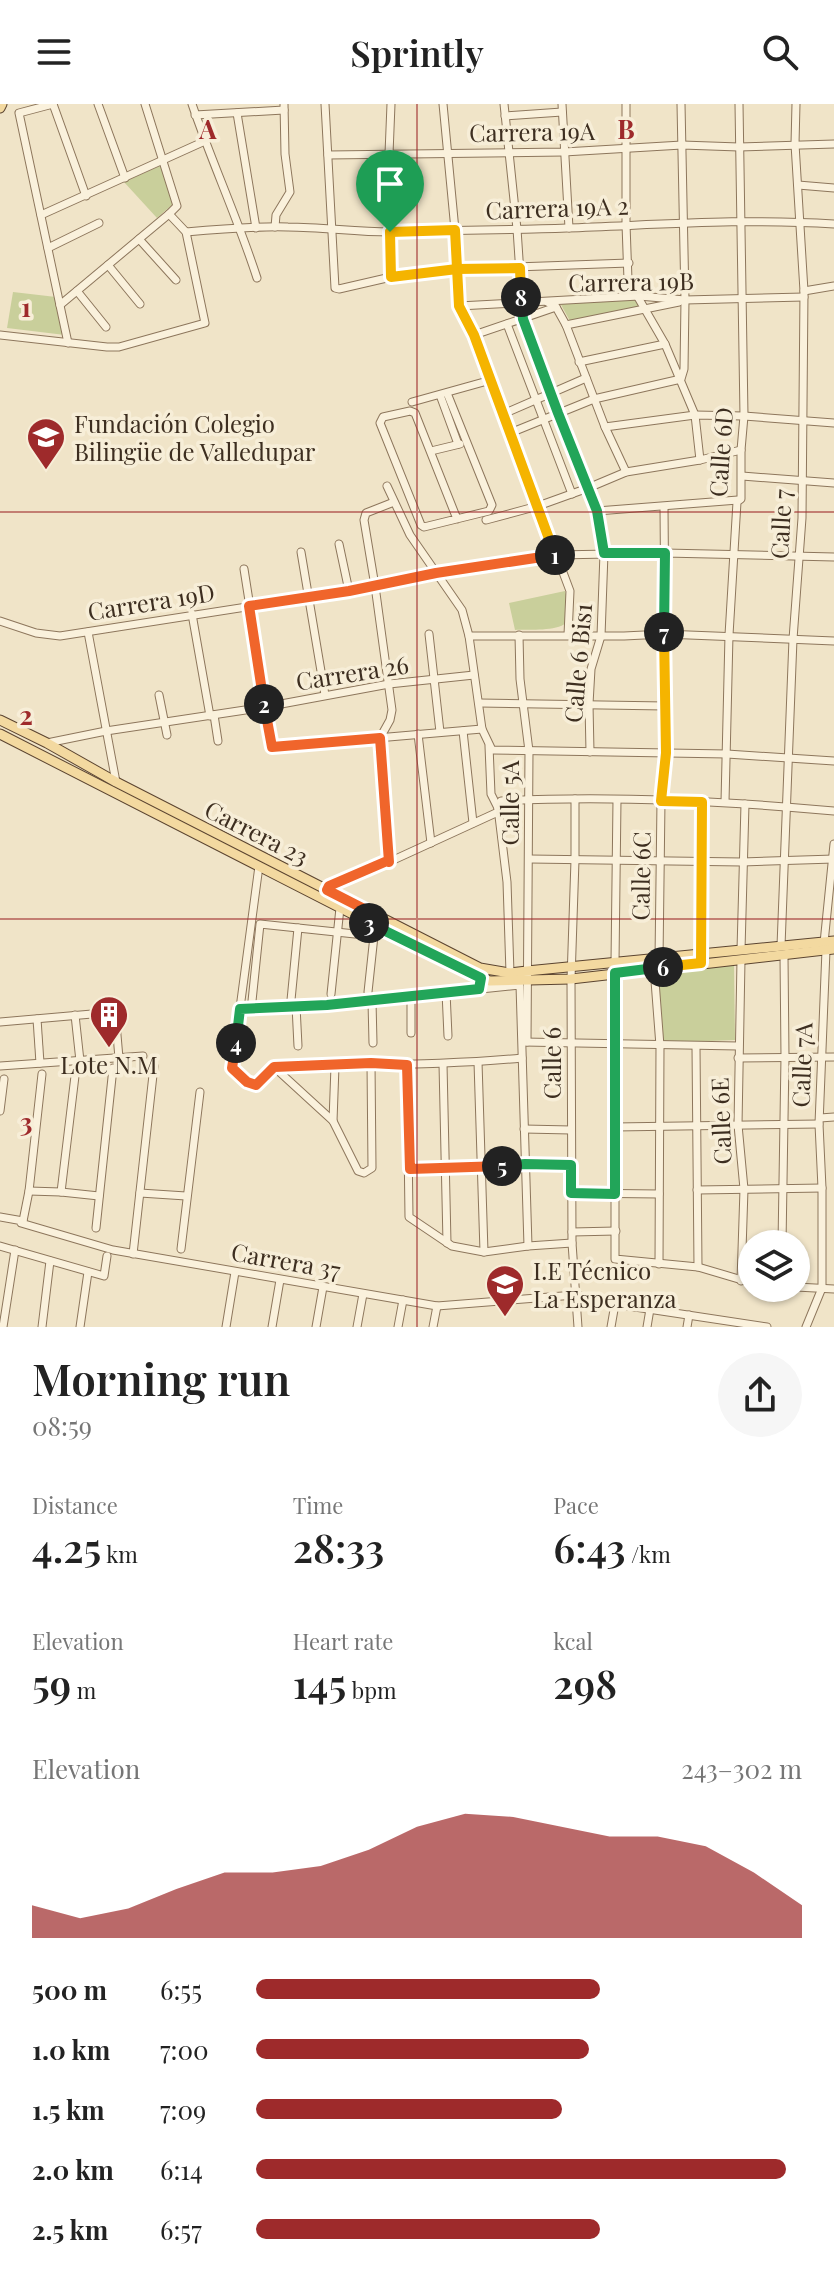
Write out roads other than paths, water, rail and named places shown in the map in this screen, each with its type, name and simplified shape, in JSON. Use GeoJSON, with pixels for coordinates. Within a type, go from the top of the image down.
{"type":"FeatureCollection","features":[{"type":"Feature","properties":{"kind":"main road","name":"Carrera 23"},"geometry":{"type":"LineString","coordinates":[[0,720],[327,890],[480,983],[571,979],[656,963]]}},
{"type":"Feature","properties":{"kind":"main road","name":"Carrera 23"},"geometry":{"type":"LineString","coordinates":[[0,734],[340,908],[366,915],[480,968],[525,979],[571,967],[615,962],[656,963],[829,946]]}},
{"type":"Feature","properties":{"kind":"street"},"geometry":{"type":"LineString","coordinates":[[68,343],[19,113],[53,104],[86,196]]}},
{"type":"Feature","properties":{"kind":"street"},"geometry":{"type":"LineString","coordinates":[[98,104],[125,178]]}},
{"type":"Feature","properties":{"kind":"street"},"geometry":{"type":"LineString","coordinates":[[60,305],[169,214],[177,203],[145,104]]}},
{"type":"Feature","properties":{"kind":"street"},"geometry":{"type":"LineString","coordinates":[[192,104],[257,278]]}},
{"type":"Feature","properties":{"kind":"street"},"geometry":{"type":"LineString","coordinates":[[325,104],[335,288],[457,269],[629,263]]}},
{"type":"Feature","properties":{"kind":"street"},"geometry":{"type":"LineString","coordinates":[[391,104],[391,277]]}},
{"type":"Feature","properties":{"kind":"street"},"geometry":{"type":"LineString","coordinates":[[443,104],[459,306],[474,335],[570,591],[568,635]]}},
{"type":"Feature","properties":{"kind":"street","name":"Calle 6 Bis1"},"geometry":{"type":"LineString","coordinates":[[504,104],[523,319],[597,511],[604,553],[601,636],[591,669],[590,752]]}},
{"type":"Feature","properties":{"kind":"street"},"geometry":{"type":"LineString","coordinates":[[626,104],[628,280],[647,310],[681,379],[695,415],[700,460]]}},
{"type":"Feature","properties":{"kind":"street"},"geometry":{"type":"LineString","coordinates":[[681,104],[685,300],[684,369],[681,379]]}},
{"type":"Feature","properties":{"kind":"street","name":"Calle 6D"},"geometry":{"type":"LineString","coordinates":[[725,802],[729,635],[737,502],[741,499],[744,416],[739,104]]}},
{"type":"Feature","properties":{"kind":"street","name":"Calle 7"},"geometry":{"type":"LineString","coordinates":[[782,1230],[785,807],[803,420],[804,294],[795,144],[796,104]]}},
{"type":"Feature","properties":{"kind":"street"},"geometry":{"type":"LineString","coordinates":[[195,115],[284,107],[290,192],[276,215],[275,227]]}},
{"type":"Feature","properties":{"kind":"street"},"geometry":{"type":"LineString","coordinates":[[505,116],[562,108],[569,228]]}},
{"type":"Feature","properties":{"kind":"street"},"geometry":{"type":"LineString","coordinates":[[237,113],[256,228]]}},
{"type":"Feature","properties":{"kind":"street"},"geometry":{"type":"LineString","coordinates":[[41,215],[205,141]]}},
{"type":"Feature","properties":{"kind":"street","name":"Carrera 19A"},"geometry":{"type":"LineString","coordinates":[[328,155],[834,144]]}},
{"type":"Feature","properties":{"kind":"street"},"geometry":{"type":"LineString","coordinates":[[798,185],[834,188]]}},
{"type":"Feature","properties":{"kind":"street"},"geometry":{"type":"LineString","coordinates":[[0,335],[119,347],[205,323],[186,232],[169,214]]}},
{"type":"Feature","properties":{"kind":"street"},"geometry":{"type":"LineString","coordinates":[[48,248],[99,223]]}},
{"type":"Feature","properties":{"kind":"street","name":"Carrera 19A 2"},"geometry":{"type":"LineString","coordinates":[[186,232],[240,227],[390,232],[626,224],[834,224]]}},
{"type":"Feature","properties":{"kind":"street"},"geometry":{"type":"LineString","coordinates":[[139,239],[176,280]]}},
{"type":"Feature","properties":{"kind":"street"},"geometry":{"type":"LineString","coordinates":[[108,265],[140,304]]}},
{"type":"Feature","properties":{"kind":"street","name":"Carrera 19B"},"geometry":{"type":"LineString","coordinates":[[459,306],[639,296],[685,300],[742,299],[804,294],[834,286]]}},
{"type":"Feature","properties":{"kind":"street"},"geometry":{"type":"LineString","coordinates":[[77,291],[106,327]]}},
{"type":"Feature","properties":{"kind":"street"},"geometry":{"type":"LineString","coordinates":[[566,325],[685,300]]}},
{"type":"Feature","properties":{"kind":"street"},"geometry":{"type":"LineString","coordinates":[[547,302],[556,307],[566,325],[605,427],[626,472]]}},
{"type":"Feature","properties":{"kind":"street"},"geometry":{"type":"LineString","coordinates":[[474,335],[556,307]]}},
{"type":"Feature","properties":{"kind":"street"},"geometry":{"type":"LineString","coordinates":[[507,324],[572,494]]}},
{"type":"Feature","properties":{"kind":"street"},"geometry":{"type":"LineString","coordinates":[[579,362],[665,344]]}},
{"type":"Feature","properties":{"kind":"street"},"geometry":{"type":"LineString","coordinates":[[503,414],[586,378]]}},
{"type":"Feature","properties":{"kind":"street"},"geometry":{"type":"LineString","coordinates":[[510,433],[594,399],[681,379]]}},
{"type":"Feature","properties":{"kind":"street"},"geometry":{"type":"LineString","coordinates":[[412,402],[491,380]]}},
{"type":"Feature","properties":{"kind":"street"},"geometry":{"type":"LineString","coordinates":[[443,394],[492,506],[489,511],[457,519],[424,527],[419,524],[380,424],[380,420],[414,412],[457,519]]}},
{"type":"Feature","properties":{"kind":"street"},"geometry":{"type":"LineString","coordinates":[[605,427],[695,415],[834,423]]}},
{"type":"Feature","properties":{"kind":"street"},"geometry":{"type":"LineString","coordinates":[[431,451],[462,443]]}},
{"type":"Feature","properties":{"kind":"street"},"geometry":{"type":"LineString","coordinates":[[486,520],[538,506],[626,472],[741,450]]}},
{"type":"Feature","properties":{"kind":"street"},"geometry":{"type":"LineString","coordinates":[[742,476],[834,483]]}},
{"type":"Feature","properties":{"kind":"street"},"geometry":{"type":"LineString","coordinates":[[387,486],[410,535],[462,610],[469,636],[482,729],[489,746],[491,794],[498,810],[507,882],[510,973]]}},
{"type":"Feature","properties":{"kind":"street"},"geometry":{"type":"LineString","coordinates":[[597,511],[741,499]]}},
{"type":"Feature","properties":{"kind":"street"},"geometry":{"type":"LineString","coordinates":[[389,862],[380,738],[392,710],[364,520],[366,513],[394,502]]}},
{"type":"Feature","properties":{"kind":"street","name":"Calle 6C"},"geometry":{"type":"LineString","coordinates":[[659,1264],[660,1046],[656,963],[661,801],[666,753],[664,507]]}},
{"type":"Feature","properties":{"kind":"street"},"geometry":{"type":"LineString","coordinates":[[339,544],[349,591]]}},
{"type":"Feature","properties":{"kind":"street"},"geometry":{"type":"LineString","coordinates":[[301,552],[325,695]]}},
{"type":"Feature","properties":{"kind":"street","name":"Carrera 19D"},"geometry":{"type":"LineString","coordinates":[[0,621],[52,636],[88,632],[556,555],[665,553],[834,557]]}},
{"type":"Feature","properties":{"kind":"street"},"geometry":{"type":"LineString","coordinates":[[244,569],[273,747],[482,729]]}},
{"type":"Feature","properties":{"kind":"street"},"geometry":{"type":"LineString","coordinates":[[192,614],[218,741]]}},
{"type":"Feature","properties":{"kind":"street"},"geometry":{"type":"LineString","coordinates":[[88,632],[116,782]]}},
{"type":"Feature","properties":{"kind":"street"},"geometry":{"type":"LineString","coordinates":[[429,634],[440,732]]}},
{"type":"Feature","properties":{"kind":"street"},"geometry":{"type":"LineString","coordinates":[[469,636],[664,634],[834,641]]}},
{"type":"Feature","properties":{"kind":"street","name":"Calle 5A"},"geometry":{"type":"LineString","coordinates":[[519,635],[530,800],[522,1058],[528,1246]]}},
{"type":"Feature","properties":{"kind":"street","name":"Carrera 26"},"geometry":{"type":"LineString","coordinates":[[47,743],[389,684],[474,675]]}},
{"type":"Feature","properties":{"kind":"street"},"geometry":{"type":"LineString","coordinates":[[159,695],[167,735]]}},
{"type":"Feature","properties":{"kind":"street"},"geometry":{"type":"LineString","coordinates":[[480,703],[665,706]]}},
{"type":"Feature","properties":{"kind":"street"},"geometry":{"type":"LineString","coordinates":[[463,731],[473,823]]}},
{"type":"Feature","properties":{"kind":"street"},"geometry":{"type":"LineString","coordinates":[[418,734],[431,843]]}},
{"type":"Feature","properties":{"kind":"street"},"geometry":{"type":"LineString","coordinates":[[489,746],[497,751],[727,754],[834,761]]}},
{"type":"Feature","properties":{"kind":"street","name":"Calle 6"},"geometry":{"type":"LineString","coordinates":[[575,799],[571,1193],[578,1327]]}},
{"type":"Feature","properties":{"kind":"street"},"geometry":{"type":"LineString","coordinates":[[615,962],[617,800]]}},
{"type":"Feature","properties":{"kind":"street"},"geometry":{"type":"LineString","coordinates":[[327,890],[329,886],[473,823],[498,810],[501,801],[725,802],[834,811]]}},
{"type":"Feature","properties":{"kind":"street"},"geometry":{"type":"LineString","coordinates":[[701,959],[702,802]]}},
{"type":"Feature","properties":{"kind":"street"},"geometry":{"type":"LineString","coordinates":[[741,955],[745,804]]}},
{"type":"Feature","properties":{"kind":"street","name":"Calle 7A"},"geometry":{"type":"LineString","coordinates":[[822,1288],[821,1058],[834,844]]}},
{"type":"Feature","properties":{"kind":"street"},"geometry":{"type":"LineString","coordinates":[[530,859],[834,860]]}},
{"type":"Feature","properties":{"kind":"street"},"geometry":{"type":"LineString","coordinates":[[259,866],[232,1068],[247,1082],[256,1085],[274,1067],[443,1064],[522,1058]]}},
{"type":"Feature","properties":{"kind":"street"},"geometry":{"type":"LineString","coordinates":[[331,994],[340,908]]}},
{"type":"Feature","properties":{"kind":"street"},"geometry":{"type":"LineString","coordinates":[[252,1001],[260,924],[374,936],[370,996],[373,1043]]}},
{"type":"Feature","properties":{"kind":"street"},"geometry":{"type":"LineString","coordinates":[[298,928],[293,1003],[298,1046]]}},
{"type":"Feature","properties":{"kind":"street","name":"Calle 6E"},"geometry":{"type":"LineString","coordinates":[[741,955],[738,1125],[744,1189],[743,1230]]}},
{"type":"Feature","properties":{"kind":"street"},"geometry":{"type":"LineString","coordinates":[[615,973],[615,1259],[698,1267],[738,1280]]}},
{"type":"Feature","properties":{"kind":"street"},"geometry":{"type":"LineString","coordinates":[[240,1009],[370,996],[411,997],[480,983]]}},
{"type":"Feature","properties":{"kind":"street"},"geometry":{"type":"LineString","coordinates":[[446,992],[448,1036]]}},
{"type":"Feature","properties":{"kind":"street"},"geometry":{"type":"LineString","coordinates":[[411,997],[411,1033]]}},
{"type":"Feature","properties":{"kind":"street"},"geometry":{"type":"LineString","coordinates":[[0,1022],[115,1012],[119,1058]]}},
{"type":"Feature","properties":{"kind":"street"},"geometry":{"type":"LineString","coordinates":[[75,1015],[80,1061]]}},
{"type":"Feature","properties":{"kind":"street"},"geometry":{"type":"LineString","coordinates":[[37,1019],[40,1063]]}},
{"type":"Feature","properties":{"kind":"street"},"geometry":{"type":"LineString","coordinates":[[524,1042],[738,1046]]}},
{"type":"Feature","properties":{"kind":"street"},"geometry":{"type":"LineString","coordinates":[[696,1047],[698,1267]]}},
{"type":"Feature","properties":{"kind":"street"},"geometry":{"type":"LineString","coordinates":[[0,1066],[143,1056]]}},
{"type":"Feature","properties":{"kind":"street"},"geometry":{"type":"LineString","coordinates":[[738,1058],[834,1057]]}},
{"type":"Feature","properties":{"kind":"street"},"geometry":{"type":"LineString","coordinates":[[478,1062],[484,1252]]}},
{"type":"Feature","properties":{"kind":"street"},"geometry":{"type":"LineString","coordinates":[[274,1067],[333,1121],[358,1171],[364,1173],[372,1168],[371,1063]]}},
{"type":"Feature","properties":{"kind":"street"},"geometry":{"type":"LineString","coordinates":[[443,1064],[447,1243]]}},
{"type":"Feature","properties":{"kind":"street"},"geometry":{"type":"LineString","coordinates":[[407,1065],[409,1217],[447,1243],[484,1252],[572,1243]]}},
{"type":"Feature","properties":{"kind":"street"},"geometry":{"type":"LineString","coordinates":[[133,1254],[154,1066]]}},
{"type":"Feature","properties":{"kind":"street"},"geometry":{"type":"LineString","coordinates":[[333,1121],[335,1066]]}},
{"type":"Feature","properties":{"kind":"street"},"geometry":{"type":"LineString","coordinates":[[96,1228],[113,1068]]}},
{"type":"Feature","properties":{"kind":"street"},"geometry":{"type":"LineString","coordinates":[[23,1221],[42,1074]]}},
{"type":"Feature","properties":{"kind":"street"},"geometry":{"type":"LineString","coordinates":[[61,1192],[75,1076]]}},
{"type":"Feature","properties":{"kind":"street"},"geometry":{"type":"LineString","coordinates":[[0,1111],[4,1079]]}},
{"type":"Feature","properties":{"kind":"street"},"geometry":{"type":"LineString","coordinates":[[181,1249],[200,1092]]}},
{"type":"Feature","properties":{"kind":"street"},"geometry":{"type":"LineString","coordinates":[[615,1127],[784,1125],[834,1117]]}},
{"type":"Feature","properties":{"kind":"street"},"geometry":{"type":"LineString","coordinates":[[524,1129],[571,1130]]}},
{"type":"Feature","properties":{"kind":"street"},"geometry":{"type":"LineString","coordinates":[[410,1169],[571,1165]]}},
{"type":"Feature","properties":{"kind":"street"},"geometry":{"type":"LineString","coordinates":[[697,1190],[822,1188]]}},
{"type":"Feature","properties":{"kind":"street"},"geometry":{"type":"LineString","coordinates":[[29,1191],[99,1196]]}},
{"type":"Feature","properties":{"kind":"street"},"geometry":{"type":"LineString","coordinates":[[140,1193],[186,1196]]}},
{"type":"Feature","properties":{"kind":"street"},"geometry":{"type":"LineString","coordinates":[[571,1193],[659,1194]]}},
{"type":"Feature","properties":{"kind":"street","name":"Carrera 37"},"geometry":{"type":"LineString","coordinates":[[0,1218],[23,1221],[21,1223],[133,1254],[437,1306],[575,1295],[689,1315],[715,1324],[767,1327]]}},
{"type":"Feature","properties":{"kind":"street"},"geometry":{"type":"LineString","coordinates":[[572,1232],[616,1231]]}},
{"type":"Feature","properties":{"kind":"street"},"geometry":{"type":"LineString","coordinates":[[0,1246],[104,1276],[107,1256]]}},
{"type":"Feature","properties":{"kind":"street"},"geometry":{"type":"LineString","coordinates":[[3,1327],[15,1250]]}},
{"type":"Feature","properties":{"kind":"street"},"geometry":{"type":"LineString","coordinates":[[42,1327],[50,1261]]}},
{"type":"Feature","properties":{"kind":"street"},"geometry":{"type":"LineString","coordinates":[[80,1327],[88,1272]]}},
{"type":"Feature","properties":{"kind":"street"},"geometry":{"type":"LineString","coordinates":[[226,1327],[235,1272]]}},
{"type":"Feature","properties":{"kind":"street"},"geometry":{"type":"LineString","coordinates":[[272,1327],[280,1280]]}},
{"type":"Feature","properties":{"kind":"street"},"geometry":{"type":"LineString","coordinates":[[316,1327],[323,1287]]}},
{"type":"Feature","properties":{"kind":"street"},"geometry":{"type":"LineString","coordinates":[[810,1288],[834,1289]]}},
{"type":"Feature","properties":{"kind":"street"},"geometry":{"type":"LineString","coordinates":[[806,1327],[822,1288]]}},
{"type":"Feature","properties":{"kind":"street"},"geometry":{"type":"LineString","coordinates":[[357,1327],[363,1294]]}},
{"type":"Feature","properties":{"kind":"street"},"geometry":{"type":"LineString","coordinates":[[398,1327],[403,1300]]}},
{"type":"Feature","properties":{"kind":"street"},"geometry":{"type":"LineString","coordinates":[[611,1327],[615,1304]]}},
{"type":"Feature","properties":{"kind":"street"},"geometry":{"type":"LineString","coordinates":[[433,1327],[437,1306]]}},
{"type":"Feature","properties":{"kind":"street"},"geometry":{"type":"LineString","coordinates":[[647,1327],[650,1309]]}},
{"type":"Feature","properties":{"kind":"street"},"geometry":{"type":"LineString","coordinates":[[687,1327],[689,1315]]}},
{"type":"Feature","properties":{"kind":"place","name":"Fundación Colegio Bilingüe de Valledupar"},"geometry":{"type":"Point","coordinates":[46,471]}},
{"type":"Feature","properties":{"kind":"place","name":"Lote N.M"},"geometry":{"type":"Point","coordinates":[109,1049]}},
{"type":"Feature","properties":{"kind":"place","name":"I.E Técnico La Esperanza"},"geometry":{"type":"Point","coordinates":[505,1318]}}]}
